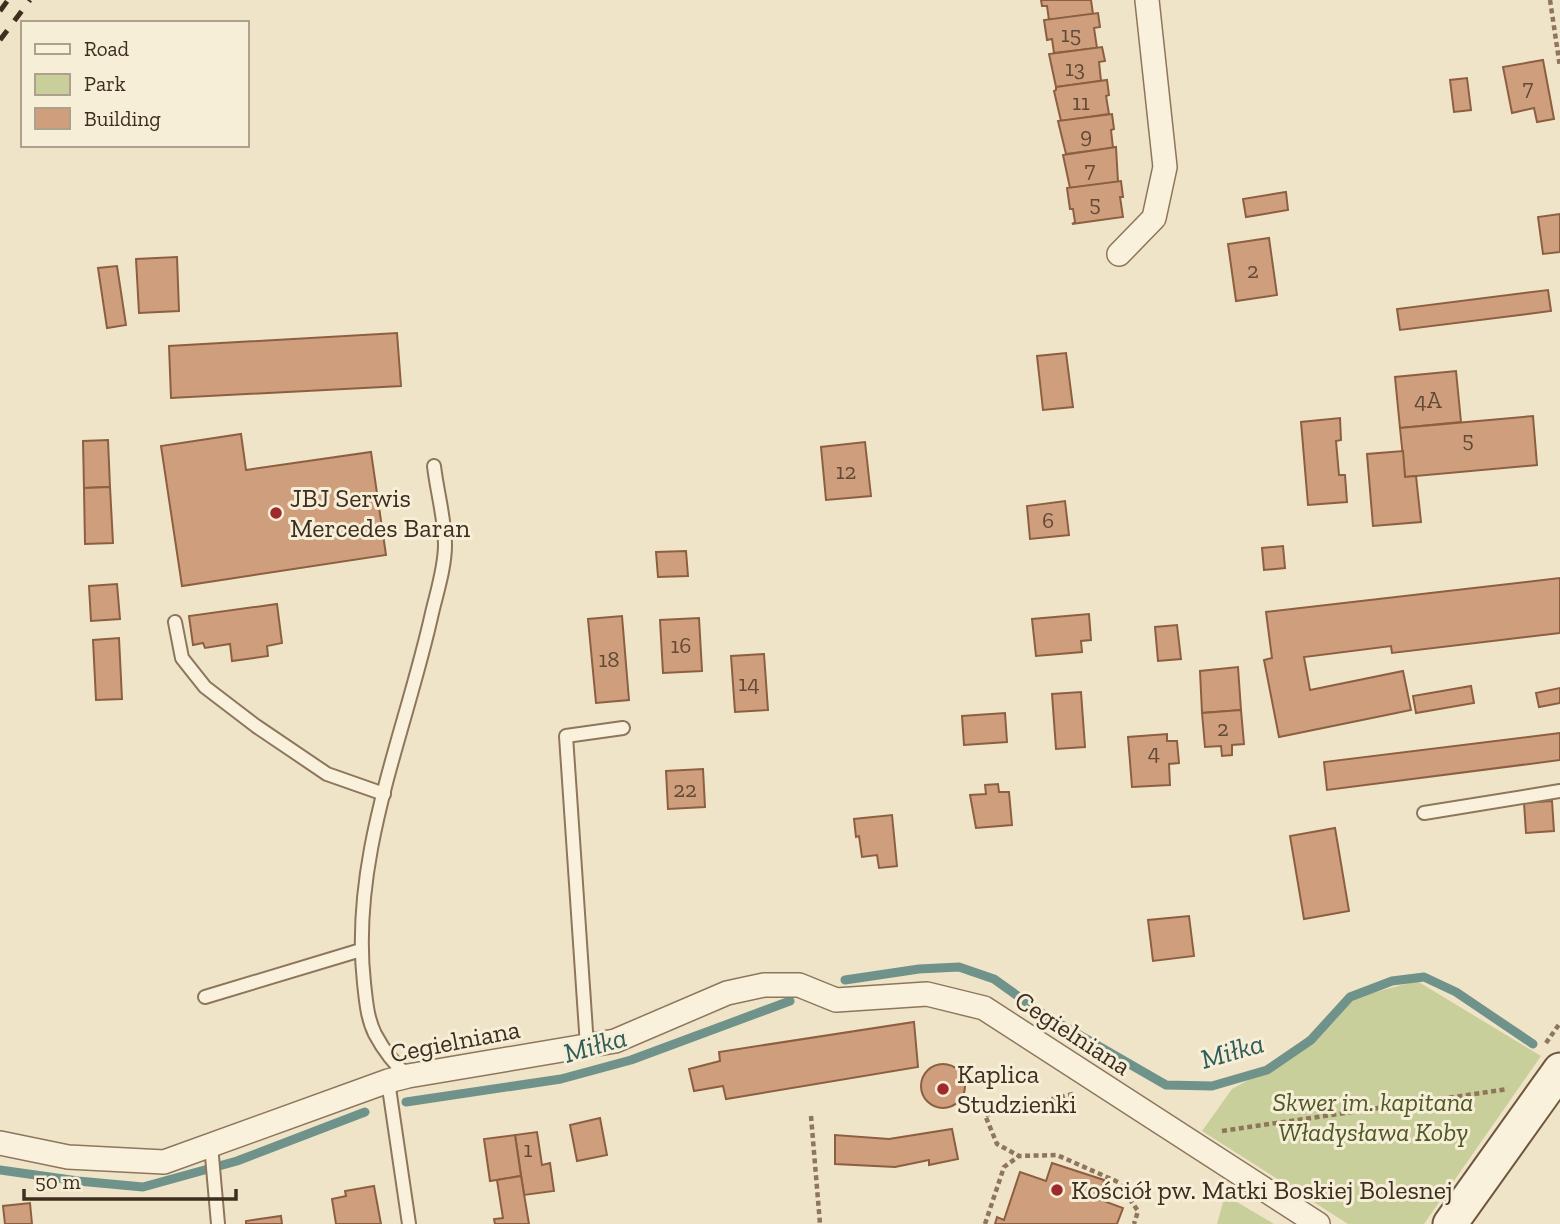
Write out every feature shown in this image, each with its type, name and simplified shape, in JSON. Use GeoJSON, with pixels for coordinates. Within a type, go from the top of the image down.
{"type":"FeatureCollection","features":[{"type":"Feature","properties":{"kind":"main road"},"geometry":{"type":"LineString","coordinates":[[1450,1224],[1560,1070]]}},
{"type":"Feature","properties":{"kind":"street"},"geometry":{"type":"LineString","coordinates":[[1119,254],[1154,218],[1165,167],[1147,0]]}},
{"type":"Feature","properties":{"kind":"street","name":"Cegielniana"},"geometry":{"type":"LineString","coordinates":[[0,1143],[68,1157],[164,1162],[211,1150],[398,1078],[615,1041],[727,993],[764,985],[799,985],[836,1000],[928,994],[984,1008],[1318,1224]]}},
{"type":"Feature","properties":{"kind":"lane"},"geometry":{"type":"LineString","coordinates":[[409,1224],[398,1078],[394,1063],[374,1032],[367,1011],[361,950],[364,879],[429,629],[445,546],[434,466]]}},
{"type":"Feature","properties":{"kind":"lane"},"geometry":{"type":"LineString","coordinates":[[175,622],[182,658],[205,687],[256,726],[327,774],[384,794]]}},
{"type":"Feature","properties":{"kind":"lane"},"geometry":{"type":"LineString","coordinates":[[587,1046],[566,737],[623,728]]}},
{"type":"Feature","properties":{"kind":"lane"},"geometry":{"type":"LineString","coordinates":[[1424,813],[1560,791]]}},
{"type":"Feature","properties":{"kind":"lane"},"geometry":{"type":"LineString","coordinates":[[205,997],[361,950]]}},
{"type":"Feature","properties":{"kind":"lane"},"geometry":{"type":"LineString","coordinates":[[211,1150],[218,1224]]}},
{"type":"Feature","properties":{"kind":"path"},"geometry":{"type":"LineString","coordinates":[[1550,0],[1560,67]]}},
{"type":"Feature","properties":{"kind":"path"},"geometry":{"type":"LineString","coordinates":[[1102,1085],[985,1115],[997,1144],[1018,1156],[1057,1155],[1118,1182],[1138,1211],[1135,1224]]}},
{"type":"Feature","properties":{"kind":"path"},"geometry":{"type":"LineString","coordinates":[[1183,1137],[1513,1088]]}},
{"type":"Feature","properties":{"kind":"path"},"geometry":{"type":"LineString","coordinates":[[811,1116],[820,1224]]}},
{"type":"Feature","properties":{"kind":"path"},"geometry":{"type":"LineString","coordinates":[[985,1224],[1004,1167],[1018,1156]]}},
{"type":"Feature","properties":{"kind":"green space","name":"Skwer im. kapitana Władysława Koby"},"geometry":{"type":"Polygon","coordinates":[[[1417,981],[1541,1056],[1424,1224],[1348,1224],[1202,1131],[1232,1089],[1285,1060],[1341,1001],[1417,981]]]}},
{"type":"Feature","properties":{"kind":"green space"},"geometry":{"type":"Polygon","coordinates":[[[1225,1195],[1274,1224],[1217,1224],[1225,1195]]]}},
{"type":"Feature","properties":{"kind":"building"},"geometry":{"type":"Polygon","coordinates":[[[1041,0],[1091,0],[1093,14],[1049,20],[1047,6],[1042,6],[1041,0]]]}},
{"type":"Feature","properties":{"kind":"building"},"geometry":{"type":"Polygon","coordinates":[[[1098,13],[1100,27],[1094,28],[1097,48],[1054,53],[1052,39],[1047,40],[1044,20],[1098,13]]]}},
{"type":"Feature","properties":{"kind":"building"},"geometry":{"type":"Polygon","coordinates":[[[1102,47],[1105,61],[1099,62],[1101,81],[1056,87],[1049,54],[1102,47]]]}},
{"type":"Feature","properties":{"kind":"building"},"geometry":{"type":"Polygon","coordinates":[[[1543,60],[1554,119],[1537,122],[1534,108],[1512,113],[1503,67],[1543,60]]]}},
{"type":"Feature","properties":{"kind":"building"},"geometry":{"type":"Polygon","coordinates":[[[1467,78],[1471,110],[1454,112],[1450,80],[1467,78]]]}},
{"type":"Feature","properties":{"kind":"building"},"geometry":{"type":"Polygon","coordinates":[[[1107,80],[1109,114],[1061,121],[1054,91],[1056,87],[1107,80]]]}},
{"type":"Feature","properties":{"kind":"building"},"geometry":{"type":"Polygon","coordinates":[[[1112,114],[1113,148],[1066,154],[1058,121],[1112,114]]]}},
{"type":"Feature","properties":{"kind":"building"},"geometry":{"type":"Polygon","coordinates":[[[1116,147],[1118,182],[1070,188],[1063,155],[1116,147]]]}},
{"type":"Feature","properties":{"kind":"building"},"geometry":{"type":"Polygon","coordinates":[[[1121,181],[1123,217],[1072,224],[1075,222],[1067,188],[1121,181]]]}},
{"type":"Feature","properties":{"kind":"building"},"geometry":{"type":"Polygon","coordinates":[[[1286,192],[1288,210],[1246,217],[1243,199],[1286,192]]]}},
{"type":"Feature","properties":{"kind":"building"},"geometry":{"type":"Polygon","coordinates":[[[1560,214],[1560,252],[1543,254],[1538,217],[1560,214]]]}},
{"type":"Feature","properties":{"kind":"building"},"geometry":{"type":"Polygon","coordinates":[[[1269,238],[1277,295],[1236,301],[1228,244],[1269,238]]]}},
{"type":"Feature","properties":{"kind":"building"},"geometry":{"type":"Polygon","coordinates":[[[177,257],[179,311],[139,313],[136,259],[177,257]]]}},
{"type":"Feature","properties":{"kind":"building"},"geometry":{"type":"Polygon","coordinates":[[[117,266],[126,325],[107,328],[98,268],[117,266]]]}},
{"type":"Feature","properties":{"kind":"building"},"geometry":{"type":"Polygon","coordinates":[[[1548,290],[1551,311],[1400,330],[1397,309],[1548,290]]]}},
{"type":"Feature","properties":{"kind":"building"},"geometry":{"type":"Polygon","coordinates":[[[397,333],[401,386],[171,398],[169,346],[397,333]]]}},
{"type":"Feature","properties":{"kind":"building"},"geometry":{"type":"Polygon","coordinates":[[[1066,353],[1073,407],[1043,410],[1037,356],[1066,353]]]}},
{"type":"Feature","properties":{"kind":"building"},"geometry":{"type":"Polygon","coordinates":[[[1456,371],[1461,422],[1400,428],[1395,377],[1456,371]]]}},
{"type":"Feature","properties":{"kind":"building"},"geometry":{"type":"Polygon","coordinates":[[[1533,416],[1537,465],[1405,477],[1400,428],[1533,416]]]}},
{"type":"Feature","properties":{"kind":"building"},"geometry":{"type":"Polygon","coordinates":[[[1340,418],[1341,440],[1336,441],[1339,475],[1345,475],[1347,502],[1308,505],[1301,422],[1340,418]]]}},
{"type":"Feature","properties":{"kind":"building","name":"JBJ Serwis Mercedes Baran"},"geometry":{"type":"Polygon","coordinates":[[[241,434],[246,470],[371,452],[386,555],[182,586],[161,446],[241,434]]]}},
{"type":"Feature","properties":{"kind":"building"},"geometry":{"type":"Polygon","coordinates":[[[108,440],[110,487],[84,488],[83,441],[108,440]]]}},
{"type":"Feature","properties":{"kind":"building"},"geometry":{"type":"Polygon","coordinates":[[[865,442],[871,496],[826,500],[821,447],[865,442]]]}},
{"type":"Feature","properties":{"kind":"building"},"geometry":{"type":"Polygon","coordinates":[[[1403,451],[1405,477],[1416,476],[1421,522],[1373,526],[1367,454],[1403,451]]]}},
{"type":"Feature","properties":{"kind":"building"},"geometry":{"type":"Polygon","coordinates":[[[110,487],[113,543],[85,544],[84,488],[110,487]]]}},
{"type":"Feature","properties":{"kind":"building"},"geometry":{"type":"Polygon","coordinates":[[[1065,501],[1069,535],[1030,539],[1027,506],[1065,501]]]}},
{"type":"Feature","properties":{"kind":"building"},"geometry":{"type":"Polygon","coordinates":[[[1283,546],[1285,568],[1264,570],[1262,548],[1283,546]]]}},
{"type":"Feature","properties":{"kind":"building"},"geometry":{"type":"Polygon","coordinates":[[[686,551],[688,576],[658,577],[656,552],[686,551]]]}},
{"type":"Feature","properties":{"kind":"building"},"geometry":{"type":"Polygon","coordinates":[[[1560,578],[1560,633],[1392,653],[1391,646],[1304,657],[1310,690],[1403,671],[1411,710],[1279,737],[1264,660],[1272,658],[1266,612],[1560,578]]]}},
{"type":"Feature","properties":{"kind":"building"},"geometry":{"type":"Polygon","coordinates":[[[117,584],[120,619],[91,621],[89,586],[117,584]]]}},
{"type":"Feature","properties":{"kind":"building"},"geometry":{"type":"Polygon","coordinates":[[[277,604],[282,643],[267,646],[268,656],[232,661],[230,644],[205,648],[203,643],[193,645],[189,616],[277,604]]]}},
{"type":"Feature","properties":{"kind":"building"},"geometry":{"type":"Polygon","coordinates":[[[1089,614],[1091,640],[1081,641],[1082,652],[1036,656],[1032,619],[1089,614]]]}},
{"type":"Feature","properties":{"kind":"building"},"geometry":{"type":"Polygon","coordinates":[[[622,616],[629,700],[596,703],[588,619],[622,616]]]}},
{"type":"Feature","properties":{"kind":"building"},"geometry":{"type":"Polygon","coordinates":[[[699,618],[702,671],[663,673],[660,620],[699,618]]]}},
{"type":"Feature","properties":{"kind":"building"},"geometry":{"type":"Polygon","coordinates":[[[1177,625],[1181,659],[1158,661],[1155,627],[1177,625]]]}},
{"type":"Feature","properties":{"kind":"building"},"geometry":{"type":"Polygon","coordinates":[[[119,638],[122,699],[96,700],[93,640],[119,638]]]}},
{"type":"Feature","properties":{"kind":"building"},"geometry":{"type":"Polygon","coordinates":[[[764,654],[768,710],[735,712],[731,656],[764,654]]]}},
{"type":"Feature","properties":{"kind":"building"},"geometry":{"type":"Polygon","coordinates":[[[1238,667],[1241,710],[1202,713],[1200,671],[1238,667]]]}},
{"type":"Feature","properties":{"kind":"building"},"geometry":{"type":"Polygon","coordinates":[[[1471,686],[1474,703],[1416,713],[1413,696],[1471,686]]]}},
{"type":"Feature","properties":{"kind":"building"},"geometry":{"type":"Polygon","coordinates":[[[1560,688],[1560,703],[1539,707],[1536,693],[1560,688]]]}},
{"type":"Feature","properties":{"kind":"building"},"geometry":{"type":"Polygon","coordinates":[[[1081,692],[1085,747],[1056,749],[1052,694],[1081,692]]]}},
{"type":"Feature","properties":{"kind":"building"},"geometry":{"type":"Polygon","coordinates":[[[1241,710],[1244,744],[1232,745],[1232,755],[1222,756],[1221,746],[1205,747],[1202,713],[1241,710]]]}},
{"type":"Feature","properties":{"kind":"building"},"geometry":{"type":"Polygon","coordinates":[[[1005,713],[1007,742],[964,745],[962,716],[1005,713]]]}},
{"type":"Feature","properties":{"kind":"building"},"geometry":{"type":"Polygon","coordinates":[[[1560,733],[1560,760],[1327,790],[1324,762],[1560,733]]]}},
{"type":"Feature","properties":{"kind":"building"},"geometry":{"type":"Polygon","coordinates":[[[1167,734],[1167,741],[1177,741],[1179,763],[1169,764],[1170,785],[1132,787],[1128,737],[1167,734]]]}},
{"type":"Feature","properties":{"kind":"building"},"geometry":{"type":"Polygon","coordinates":[[[703,769],[705,807],[668,809],[666,771],[703,769]]]}},
{"type":"Feature","properties":{"kind":"building"},"geometry":{"type":"Polygon","coordinates":[[[998,784],[999,792],[1009,792],[1012,825],[976,828],[970,795],[986,794],[985,785],[998,784]]]}},
{"type":"Feature","properties":{"kind":"building"},"geometry":{"type":"Polygon","coordinates":[[[1552,801],[1554,831],[1526,833],[1524,803],[1552,801]]]}},
{"type":"Feature","properties":{"kind":"building"},"geometry":{"type":"Polygon","coordinates":[[[892,815],[897,866],[879,868],[877,855],[862,857],[854,819],[892,815]]]}},
{"type":"Feature","properties":{"kind":"building"},"geometry":{"type":"Polygon","coordinates":[[[1335,828],[1349,911],[1304,919],[1290,836],[1335,828]]]}},
{"type":"Feature","properties":{"kind":"building"},"geometry":{"type":"Polygon","coordinates":[[[1189,916],[1194,956],[1153,961],[1148,920],[1189,916]]]}},
{"type":"Feature","properties":{"kind":"building"},"geometry":{"type":"Polygon","coordinates":[[[914,1022],[918,1067],[726,1099],[723,1086],[694,1091],[689,1069],[720,1061],[719,1052],[914,1022]]]}},
{"type":"Feature","properties":{"kind":"building","name":"Kaplica Studzienki"},"geometry":{"type":"Polygon","coordinates":[[[943,1064],[952,1065],[959,1070],[964,1077],[964,1095],[959,1102],[952,1107],[943,1108],[934,1107],[927,1102],[922,1095],[921,1086],[922,1077],[927,1070],[934,1065],[943,1064]]]}},
{"type":"Feature","properties":{"kind":"building"},"geometry":{"type":"Polygon","coordinates":[[[600,1118],[607,1155],[577,1161],[570,1125],[600,1118]]]}},
{"type":"Feature","properties":{"kind":"building"},"geometry":{"type":"Polygon","coordinates":[[[952,1129],[958,1159],[929,1165],[929,1160],[895,1167],[835,1164],[835,1135],[889,1139],[952,1129]]]}},
{"type":"Feature","properties":{"kind":"building"},"geometry":{"type":"Polygon","coordinates":[[[537,1132],[542,1165],[550,1163],[554,1191],[524,1195],[515,1135],[537,1132]]]}},
{"type":"Feature","properties":{"kind":"building"},"geometry":{"type":"Polygon","coordinates":[[[515,1135],[521,1176],[490,1181],[484,1139],[515,1135]]]}},
{"type":"Feature","properties":{"kind":"building","name":"Kościół pw. Matki Boskiej Bolesnej"},"geometry":{"type":"Polygon","coordinates":[[[1052,1163],[1104,1180],[1098,1199],[1123,1208],[1117,1224],[995,1224],[997,1217],[1004,1220],[1020,1172],[1046,1181],[1052,1163]]]}},
{"type":"Feature","properties":{"kind":"building"},"geometry":{"type":"Polygon","coordinates":[[[521,1176],[529,1224],[495,1224],[494,1219],[503,1218],[497,1180],[521,1176]]]}},
{"type":"Feature","properties":{"kind":"building"},"geometry":{"type":"Polygon","coordinates":[[[374,1186],[381,1224],[336,1224],[332,1199],[346,1196],[345,1191],[374,1186]]]}},
{"type":"Feature","properties":{"kind":"building"},"geometry":{"type":"Polygon","coordinates":[[[30,1203],[32,1224],[5,1224],[3,1206],[30,1203]]]}},
{"type":"Feature","properties":{"kind":"building"},"geometry":{"type":"Polygon","coordinates":[[[281,1216],[282,1224],[246,1224],[246,1221],[281,1216]]]}},
{"type":"Feature","properties":{"kind":"waterway","name":"Miłka"},"geometry":{"type":"LineString","coordinates":[[845,980],[919,969],[959,967],[994,979],[1043,1014],[1166,1085],[1212,1086],[1267,1070],[1311,1040],[1350,997],[1392,981],[1424,977],[1456,992],[1533,1044]]}},
{"type":"Feature","properties":{"kind":"waterway","name":"Miłka"},"geometry":{"type":"LineString","coordinates":[[406,1102],[561,1079],[631,1060],[790,1001]]}},
{"type":"Feature","properties":{"kind":"waterway","name":"Miłka"},"geometry":{"type":"LineString","coordinates":[[0,1170],[143,1187],[237,1161],[365,1112]]}},
{"type":"Feature","properties":{"kind":"railway"},"geometry":{"type":"LineString","coordinates":[[0,11],[8,0]]}},
{"type":"Feature","properties":{"kind":"railway"},"geometry":{"type":"LineString","coordinates":[[0,40],[30,0]]}},
{"type":"Feature","properties":{"kind":"place","name":"JBJ Serwis Mercedes Baran"},"geometry":{"type":"Point","coordinates":[276,513]}},
{"type":"Feature","properties":{"kind":"place","name":"Kaplica Studzienki"},"geometry":{"type":"Point","coordinates":[943,1089]}},
{"type":"Feature","properties":{"kind":"place","name":"Kościół pw. Matki Boskiej Bolesnej"},"geometry":{"type":"Point","coordinates":[1057,1190]}}]}
